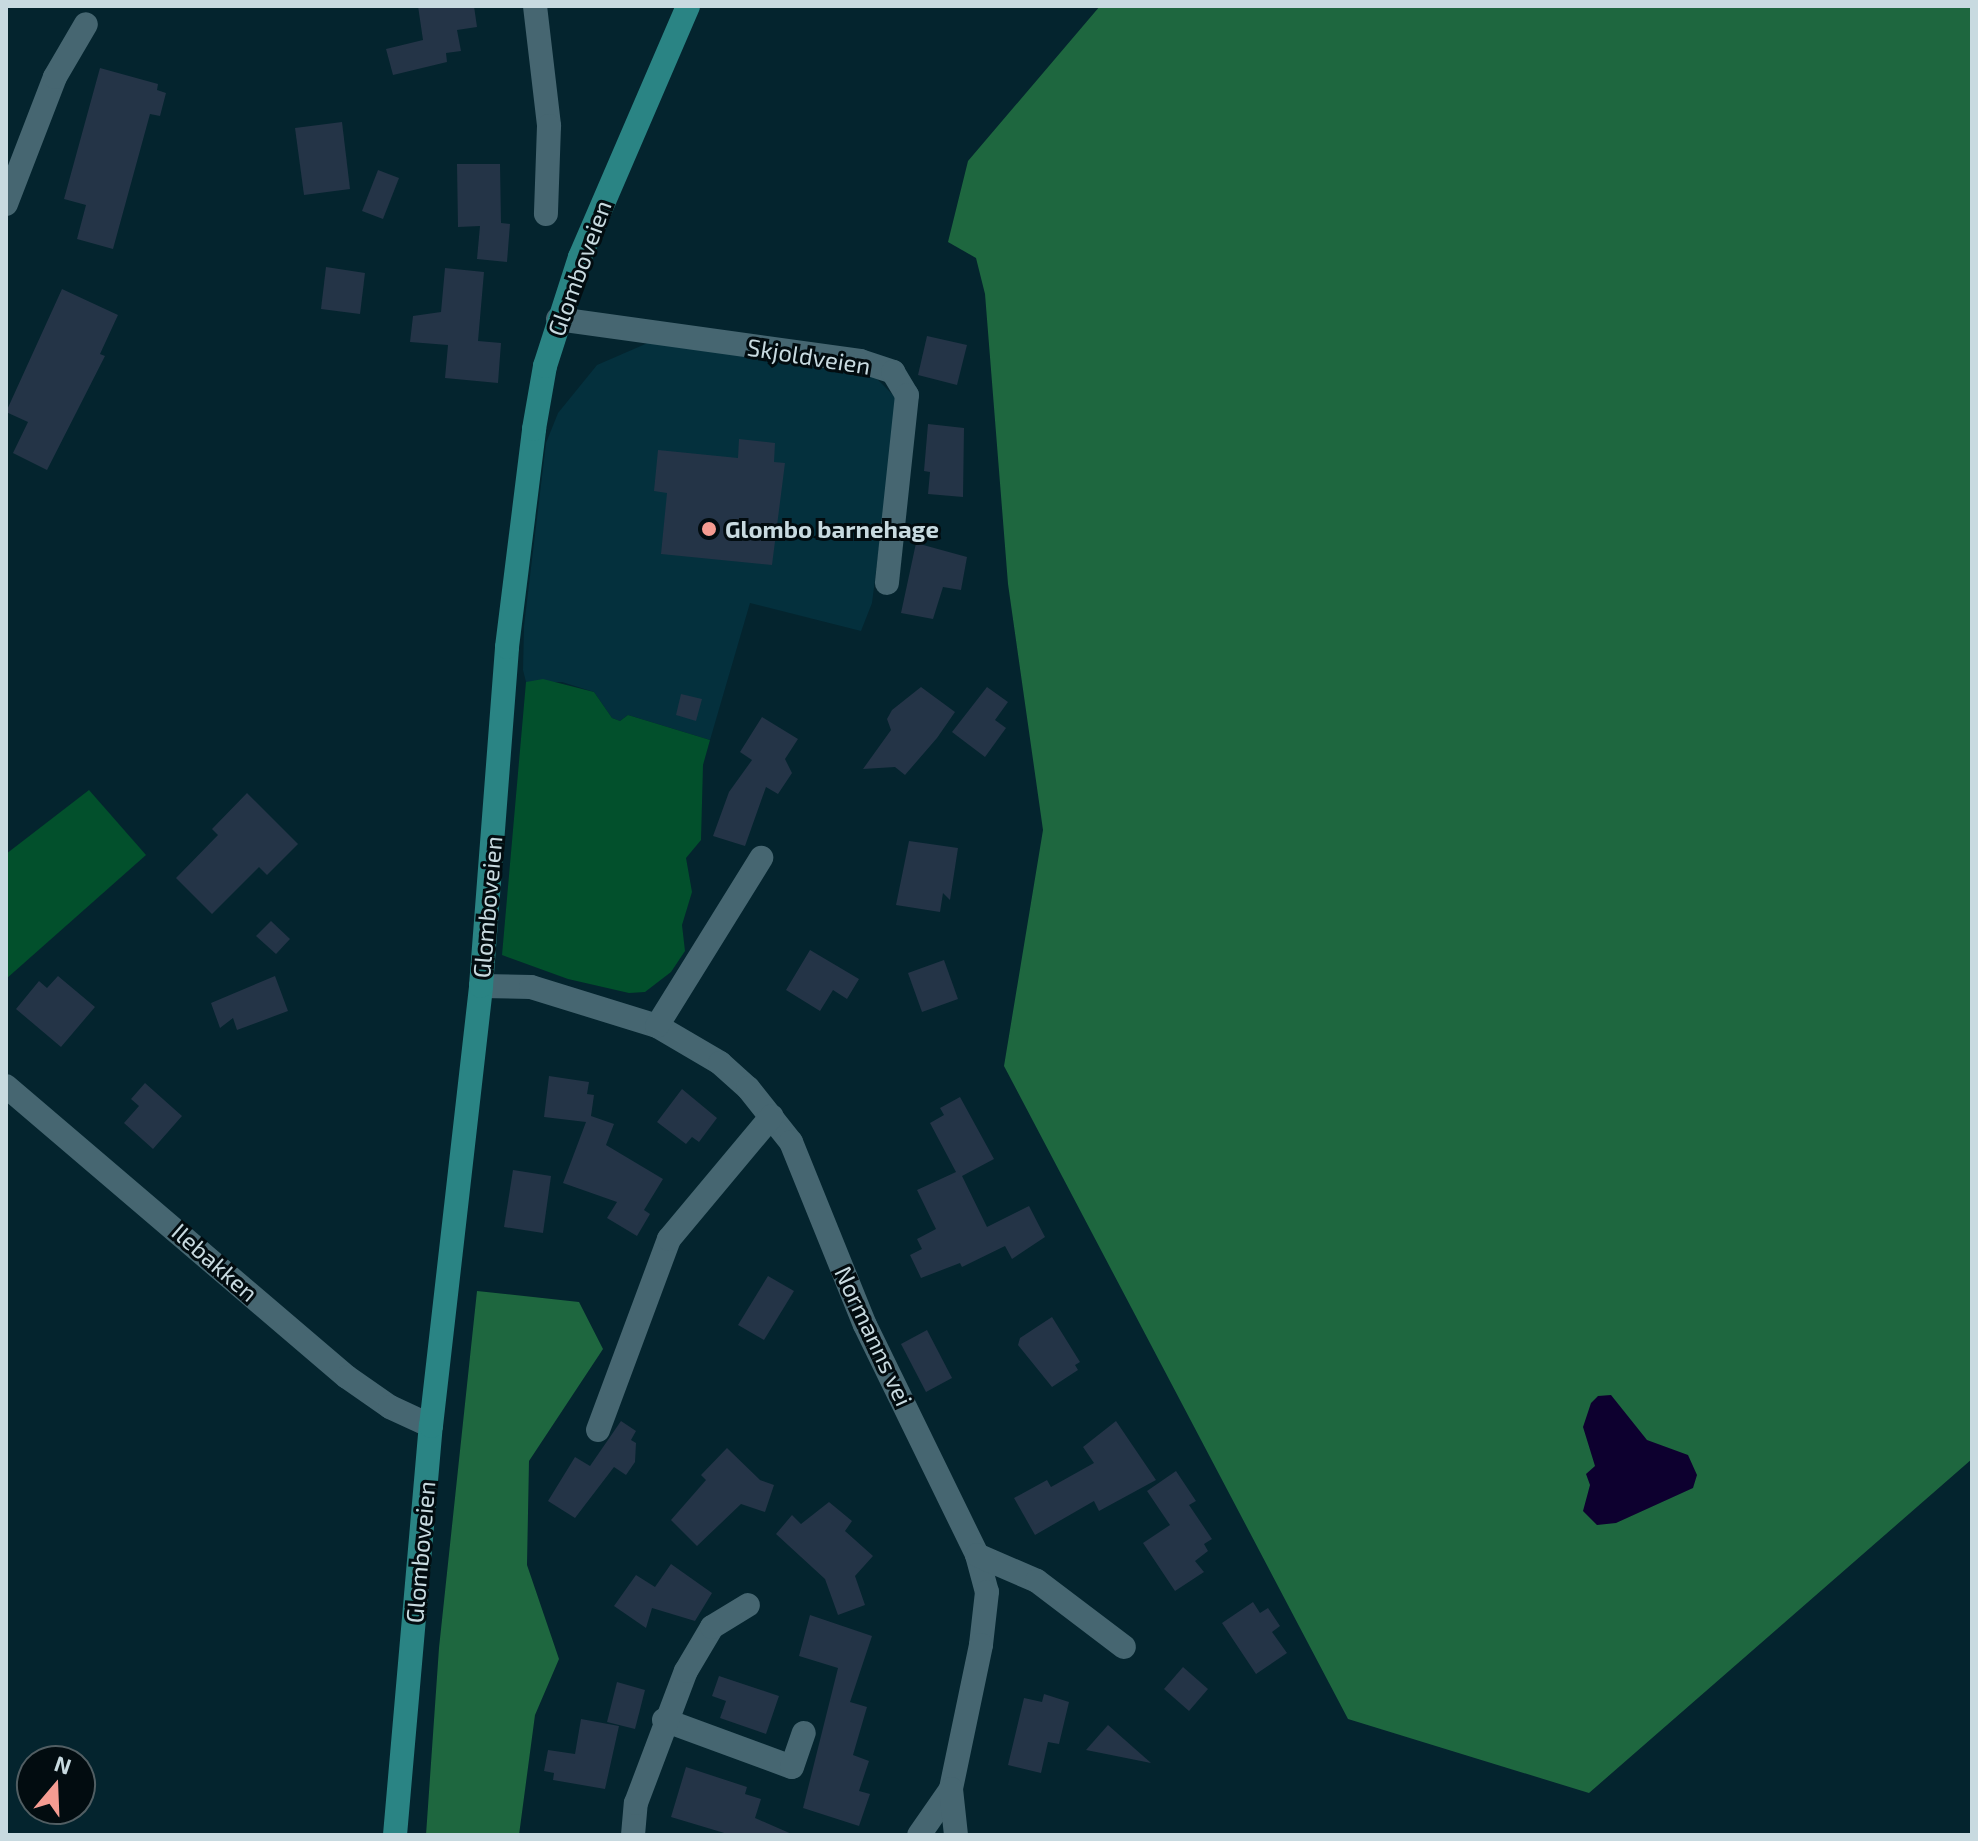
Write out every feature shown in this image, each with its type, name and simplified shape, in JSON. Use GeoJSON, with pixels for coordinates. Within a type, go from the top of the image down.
{"type":"FeatureCollection","features":[{"type":"Feature","properties":{"kind":"main road","name":"Glomboveien"},"geometry":{"type":"LineString","coordinates":[[395,1835],[431,1426],[481,986],[520,527],[539,397],[558,319],[688,6]]}},
{"type":"Feature","properties":{"kind":"street"},"geometry":{"type":"LineString","coordinates":[[535,6],[549,126],[546,214]]}},
{"type":"Feature","properties":{"kind":"street"},"geometry":{"type":"LineString","coordinates":[[6,204],[55,77],[86,24]]}},
{"type":"Feature","properties":{"kind":"street","name":"Skjoldveien"},"geometry":{"type":"LineString","coordinates":[[558,319],[860,361],[893,372],[907,395],[887,583]]}},
{"type":"Feature","properties":{"kind":"street"},"geometry":{"type":"LineString","coordinates":[[657,1026],[761,858]]}},
{"type":"Feature","properties":{"kind":"street","name":"Normanns vei"},"geometry":{"type":"LineString","coordinates":[[481,986],[531,987],[657,1026],[720,1063],[772,1116],[808,1176],[865,1325],[977,1555],[987,1592],[981,1645],[951,1789],[956,1835]]}},
{"type":"Feature","properties":{"kind":"street","name":"Ilebakken"},"geometry":{"type":"LineString","coordinates":[[6,1086],[347,1377],[390,1407],[431,1426]]}},
{"type":"Feature","properties":{"kind":"street"},"geometry":{"type":"LineString","coordinates":[[598,1430],[669,1239],[772,1116]]}},
{"type":"Feature","properties":{"kind":"street"},"geometry":{"type":"LineString","coordinates":[[977,1555],[1037,1581],[1124,1647]]}},
{"type":"Feature","properties":{"kind":"street"},"geometry":{"type":"LineString","coordinates":[[633,1835],[636,1803],[664,1720],[712,1627],[748,1605]]}},
{"type":"Feature","properties":{"kind":"street"},"geometry":{"type":"LineString","coordinates":[[664,1720],[792,1767],[804,1733]]}},
{"type":"Feature","properties":{"kind":"street","name":"Normanns vei"},"geometry":{"type":"LineString","coordinates":[[919,1835],[951,1789]]}},
{"type":"Feature","properties":{"kind":"shaded area","name":"Glombo barnehage"},"geometry":{"type":"Polygon","coordinates":[[[650,342],[840,367],[876,378],[898,400],[872,603],[861,631],[750,603],[710,740],[628,715],[620,721],[612,718],[594,692],[562,682],[526,682],[523,670],[524,626],[546,443],[558,413],[597,365],[650,342]]]}},
{"type":"Feature","properties":{"kind":"shaded area"},"geometry":{"type":"Polygon","coordinates":[[[1611,1395],[1647,1440],[1688,1455],[1697,1475],[1693,1488],[1616,1523],[1597,1525],[1583,1511],[1590,1485],[1586,1474],[1595,1466],[1583,1427],[1591,1403],[1598,1396],[1611,1395]]]}},
{"type":"Feature","properties":{"kind":"green space"},"geometry":{"type":"Polygon","coordinates":[[[1100,6],[1972,6],[1972,1459],[1589,1793],[1348,1719],[1004,1066],[1043,830],[1008,584],[985,294],[976,258],[948,242],[968,161],[1100,6]]]}},
{"type":"Feature","properties":{"kind":"green space"},"geometry":{"type":"Polygon","coordinates":[[[543,679],[594,692],[612,718],[620,721],[628,715],[710,740],[703,765],[701,840],[686,858],[692,892],[682,925],[685,951],[671,972],[645,992],[629,993],[568,979],[502,955],[526,682],[543,679]]]}},
{"type":"Feature","properties":{"kind":"green space"},"geometry":{"type":"Polygon","coordinates":[[[89,790],[146,855],[6,979],[6,854],[89,790]]]}},
{"type":"Feature","properties":{"kind":"green space"},"geometry":{"type":"Polygon","coordinates":[[[477,1291],[579,1302],[603,1349],[529,1461],[527,1565],[559,1659],[535,1715],[519,1835],[426,1835],[439,1648],[477,1291]]]}},
{"type":"Feature","properties":{"kind":"building"},"geometry":{"type":"Polygon","coordinates":[[[418,6],[474,6],[477,27],[457,30],[461,51],[446,53],[447,62],[393,75],[386,49],[423,40],[418,6]]]}},
{"type":"Feature","properties":{"kind":"building"},"geometry":{"type":"Polygon","coordinates":[[[100,68],[158,84],[157,90],[166,93],[160,116],[150,114],[113,249],[77,239],[86,205],[64,199],[100,68]]]}},
{"type":"Feature","properties":{"kind":"building"},"geometry":{"type":"Polygon","coordinates":[[[342,122],[350,189],[304,195],[295,128],[342,122]]]}},
{"type":"Feature","properties":{"kind":"building"},"geometry":{"type":"Polygon","coordinates":[[[457,164],[500,164],[501,223],[510,224],[507,262],[477,259],[480,226],[458,227],[457,164]]]}},
{"type":"Feature","properties":{"kind":"building"},"geometry":{"type":"Polygon","coordinates":[[[378,170],[399,178],[383,219],[362,211],[378,170]]]}},
{"type":"Feature","properties":{"kind":"building"},"geometry":{"type":"Polygon","coordinates":[[[326,267],[365,273],[360,314],[321,309],[326,267]]]}},
{"type":"Feature","properties":{"kind":"building"},"geometry":{"type":"Polygon","coordinates":[[[445,268],[484,272],[478,341],[501,343],[498,383],[445,378],[448,345],[410,342],[413,316],[441,312],[445,268]]]}},
{"type":"Feature","properties":{"kind":"building"},"geometry":{"type":"Polygon","coordinates":[[[62,289],[118,315],[100,354],[105,356],[47,470],[13,453],[28,422],[6,412],[62,289]]]}},
{"type":"Feature","properties":{"kind":"building"},"geometry":{"type":"Polygon","coordinates":[[[927,336],[967,345],[957,385],[918,375],[927,336]]]}},
{"type":"Feature","properties":{"kind":"building"},"geometry":{"type":"Polygon","coordinates":[[[928,424],[964,428],[963,497],[928,494],[930,472],[924,471],[928,424]]]}},
{"type":"Feature","properties":{"kind":"building"},"geometry":{"type":"Polygon","coordinates":[[[739,439],[775,443],[774,462],[785,463],[772,565],[661,554],[667,493],[654,491],[658,450],[738,458],[739,439]]]}},
{"type":"Feature","properties":{"kind":"building"},"geometry":{"type":"Polygon","coordinates":[[[916,543],[967,557],[961,590],[943,587],[933,619],[901,613],[916,543]]]}},
{"type":"Feature","properties":{"kind":"building"},"geometry":{"type":"Polygon","coordinates":[[[921,687],[955,712],[937,738],[905,775],[895,767],[863,769],[891,730],[887,719],[892,710],[921,687]]]}},
{"type":"Feature","properties":{"kind":"building"},"geometry":{"type":"Polygon","coordinates":[[[987,687],[1008,702],[995,720],[1006,728],[985,757],[952,732],[987,687]]]}},
{"type":"Feature","properties":{"kind":"building"},"geometry":{"type":"Polygon","coordinates":[[[681,694],[702,699],[696,721],[676,715],[681,694]]]}},
{"type":"Feature","properties":{"kind":"building"},"geometry":{"type":"Polygon","coordinates":[[[762,717],[798,739],[785,759],[792,773],[778,794],[766,787],[745,846],[713,836],[729,792],[752,760],[740,752],[762,717]]]}},
{"type":"Feature","properties":{"kind":"building"},"geometry":{"type":"Polygon","coordinates":[[[247,793],[298,844],[267,875],[259,867],[212,914],[176,878],[218,835],[212,829],[247,793]]]}},
{"type":"Feature","properties":{"kind":"building"},"geometry":{"type":"Polygon","coordinates":[[[909,841],[958,848],[950,900],[943,893],[940,912],[896,905],[909,841]]]}},
{"type":"Feature","properties":{"kind":"building"},"geometry":{"type":"Polygon","coordinates":[[[271,921],[290,939],[276,954],[256,936],[271,921]]]}},
{"type":"Feature","properties":{"kind":"building"},"geometry":{"type":"Polygon","coordinates":[[[810,950],[859,979],[847,999],[833,990],[820,1011],[786,990],[810,950]]]}},
{"type":"Feature","properties":{"kind":"building"},"geometry":{"type":"Polygon","coordinates":[[[944,960],[958,999],[922,1012],[908,973],[944,960]]]}},
{"type":"Feature","properties":{"kind":"building"},"geometry":{"type":"Polygon","coordinates":[[[58,976],[95,1007],[61,1047],[16,1009],[39,981],[47,988],[58,976]]]}},
{"type":"Feature","properties":{"kind":"building"},"geometry":{"type":"Polygon","coordinates":[[[275,976],[288,1011],[237,1030],[233,1018],[220,1028],[211,1003],[275,976]]]}},
{"type":"Feature","properties":{"kind":"building"},"geometry":{"type":"Polygon","coordinates":[[[549,1076],[589,1082],[587,1094],[594,1095],[591,1116],[614,1124],[606,1145],[663,1179],[644,1210],[650,1214],[637,1236],[607,1218],[617,1202],[563,1183],[586,1122],[544,1117],[549,1076]]]}},
{"type":"Feature","properties":{"kind":"building"},"geometry":{"type":"Polygon","coordinates":[[[145,1083],[182,1116],[153,1149],[124,1123],[139,1106],[131,1099],[145,1083]]]}},
{"type":"Feature","properties":{"kind":"building"},"geometry":{"type":"Polygon","coordinates":[[[682,1089],[717,1118],[699,1142],[692,1137],[686,1144],[657,1122],[682,1089]]]}},
{"type":"Feature","properties":{"kind":"building"},"geometry":{"type":"Polygon","coordinates":[[[960,1097],[994,1159],[962,1176],[987,1227],[1029,1206],[1045,1237],[1012,1259],[1005,1246],[962,1267],[960,1263],[921,1278],[910,1255],[922,1249],[917,1239],[936,1229],[917,1190],[956,1172],[930,1123],[944,1115],[940,1108],[960,1097]]]}},
{"type":"Feature","properties":{"kind":"building"},"geometry":{"type":"Polygon","coordinates":[[[513,1170],[551,1176],[543,1233],[504,1227],[513,1170]]]}},
{"type":"Feature","properties":{"kind":"building"},"geometry":{"type":"Polygon","coordinates":[[[768,1276],[794,1291],[764,1340],[738,1325],[768,1276]]]}},
{"type":"Feature","properties":{"kind":"building"},"geometry":{"type":"Polygon","coordinates":[[[1052,1317],[1080,1362],[1075,1365],[1078,1370],[1052,1387],[1018,1345],[1020,1338],[1052,1317]]]}},
{"type":"Feature","properties":{"kind":"building"},"geometry":{"type":"Polygon","coordinates":[[[927,1330],[952,1378],[926,1392],[901,1344],[927,1330]]]}},
{"type":"Feature","properties":{"kind":"building"},"geometry":{"type":"Polygon","coordinates":[[[621,1421],[636,1431],[631,1440],[636,1443],[635,1462],[626,1475],[614,1467],[575,1518],[548,1501],[575,1457],[590,1466],[621,1421]]]}},
{"type":"Feature","properties":{"kind":"building"},"geometry":{"type":"Polygon","coordinates":[[[1116,1421],[1156,1480],[1099,1511],[1094,1501],[1035,1535],[1014,1498],[1047,1480],[1051,1487],[1094,1463],[1083,1447],[1116,1421]]]}},
{"type":"Feature","properties":{"kind":"building"},"geometry":{"type":"Polygon","coordinates":[[[727,1448],[760,1480],[774,1485],[765,1512],[741,1504],[697,1546],[671,1520],[706,1480],[701,1475],[727,1448]]]}},
{"type":"Feature","properties":{"kind":"building"},"geometry":{"type":"Polygon","coordinates":[[[1176,1471],[1196,1501],[1189,1505],[1212,1539],[1204,1544],[1208,1551],[1195,1561],[1204,1572],[1175,1591],[1143,1543],[1170,1525],[1147,1491],[1176,1471]]]}},
{"type":"Feature","properties":{"kind":"building"},"geometry":{"type":"Polygon","coordinates":[[[829,1502],[852,1521],[845,1531],[873,1556],[855,1576],[865,1605],[838,1615],[825,1579],[776,1534],[792,1515],[801,1524],[829,1502]]]}},
{"type":"Feature","properties":{"kind":"building"},"geometry":{"type":"Polygon","coordinates":[[[671,1564],[712,1593],[695,1621],[652,1608],[646,1628],[614,1606],[636,1575],[655,1587],[671,1564]]]}},
{"type":"Feature","properties":{"kind":"building"},"geometry":{"type":"Polygon","coordinates":[[[1253,1602],[1260,1613],[1268,1608],[1280,1626],[1272,1632],[1287,1653],[1256,1674],[1222,1623],[1253,1602]]]}},
{"type":"Feature","properties":{"kind":"building"},"geometry":{"type":"Polygon","coordinates":[[[810,1615],[872,1636],[850,1702],[867,1707],[853,1755],[869,1761],[859,1791],[870,1794],[859,1826],[803,1808],[838,1668],[799,1656],[810,1615]]]}},
{"type":"Feature","properties":{"kind":"building"},"geometry":{"type":"Polygon","coordinates":[[[1183,1667],[1208,1689],[1189,1711],[1164,1689],[1183,1667]]]}},
{"type":"Feature","properties":{"kind":"building"},"geometry":{"type":"Polygon","coordinates":[[[719,1676],[779,1696],[766,1734],[720,1718],[726,1701],[712,1696],[719,1676]]]}},
{"type":"Feature","properties":{"kind":"building"},"geometry":{"type":"Polygon","coordinates":[[[617,1682],[645,1690],[635,1729],[607,1722],[617,1682]]]}},
{"type":"Feature","properties":{"kind":"building"},"geometry":{"type":"Polygon","coordinates":[[[1044,1694],[1069,1702],[1059,1744],[1048,1742],[1041,1773],[1008,1765],[1024,1698],[1042,1702],[1044,1694]]]}},
{"type":"Feature","properties":{"kind":"building"},"geometry":{"type":"Polygon","coordinates":[[[581,1719],[619,1726],[605,1789],[553,1780],[554,1773],[544,1771],[548,1750],[575,1754],[581,1719]]]}},
{"type":"Feature","properties":{"kind":"building"},"geometry":{"type":"Polygon","coordinates":[[[1108,1725],[1151,1763],[1086,1750],[1108,1725]]]}},
{"type":"Feature","properties":{"kind":"building"},"geometry":{"type":"Polygon","coordinates":[[[686,1767],[747,1787],[745,1794],[761,1799],[755,1818],[794,1835],[731,1835],[671,1817],[686,1767]]]}},
{"type":"Feature","properties":{"kind":"place","name":"Glombo barnehage"},"geometry":{"type":"Point","coordinates":[709,529]}}]}
